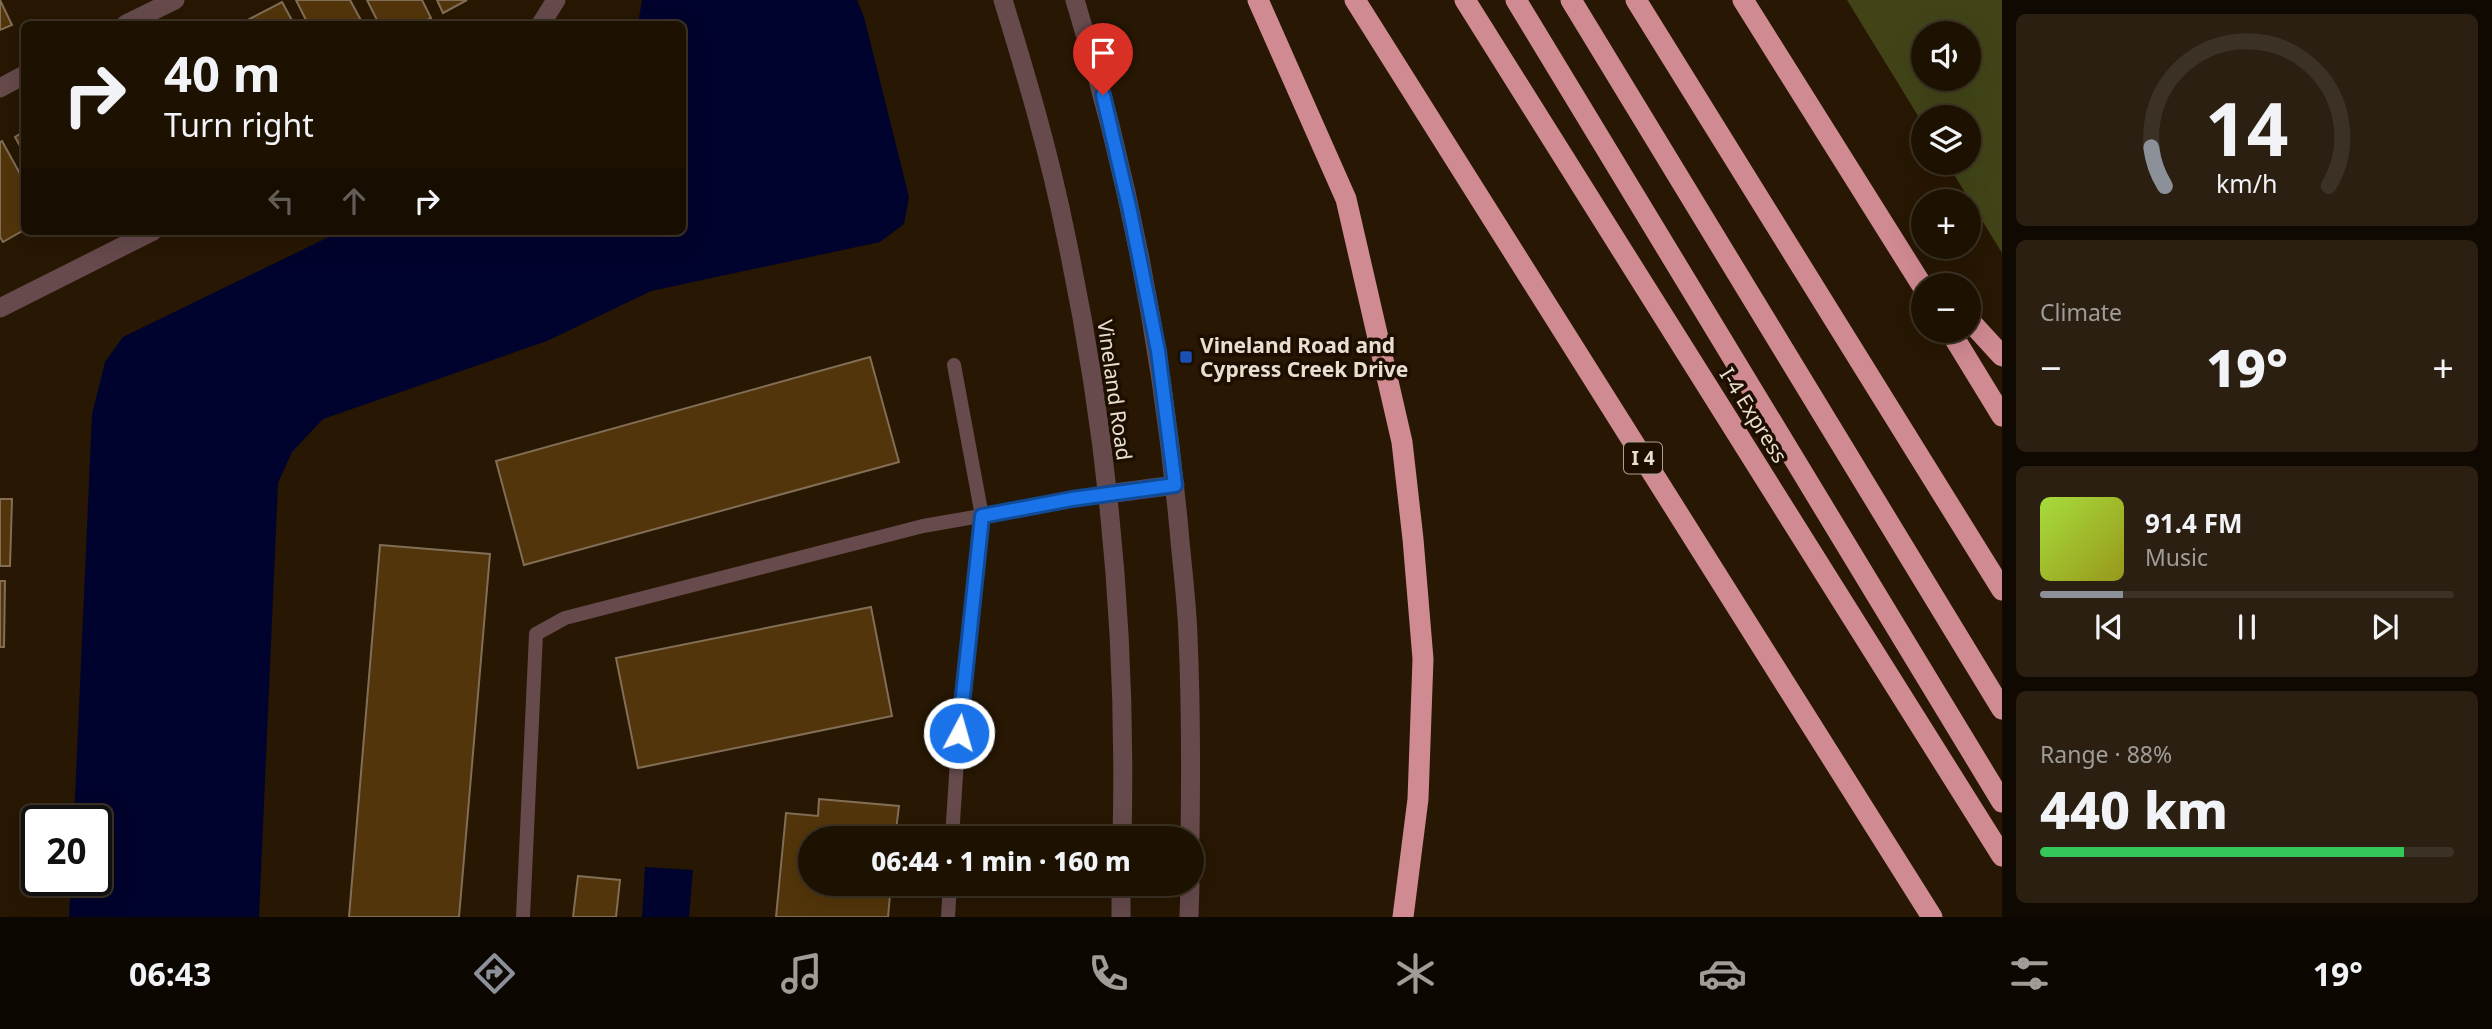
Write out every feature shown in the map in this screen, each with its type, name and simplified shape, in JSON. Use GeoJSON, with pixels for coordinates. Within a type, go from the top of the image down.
{"type":"FeatureCollection","features":[{"type":"Feature","properties":{"kind":"highway"},"geometry":{"type":"LineString","coordinates":[[1258,0],[1346,199],[1402,442],[1423,659],[1418,799],[1403,917]]}},
{"type":"Feature","properties":{"kind":"highway","name":"I 4"},"geometry":{"type":"LineString","coordinates":[[1355,0],[1932,917]]}},
{"type":"Feature","properties":{"kind":"highway","name":"I-4 Express"},"geometry":{"type":"LineString","coordinates":[[1465,0],[2002,856]]}},
{"type":"Feature","properties":{"kind":"highway"},"geometry":{"type":"LineString","coordinates":[[1516,0],[2002,802]]}},
{"type":"Feature","properties":{"kind":"highway"},"geometry":{"type":"LineString","coordinates":[[1571,0],[2002,709]]}},
{"type":"Feature","properties":{"kind":"highway"},"geometry":{"type":"LineString","coordinates":[[1636,0],[2002,590]]}},
{"type":"Feature","properties":{"kind":"highway"},"geometry":{"type":"LineString","coordinates":[[1743,0],[1915,273]]}},
{"type":"Feature","properties":{"kind":"highway"},"geometry":{"type":"LineString","coordinates":[[1908,261],[1920,273]]}},
{"type":"Feature","properties":{"kind":"highway"},"geometry":{"type":"LineString","coordinates":[[1981,333],[2002,356]]}},
{"type":"Feature","properties":{"kind":"highway"},"geometry":{"type":"LineString","coordinates":[[1957,343],[2002,416]]}},
{"type":"Feature","properties":{"kind":"street"},"geometry":{"type":"LineString","coordinates":[[132,21],[175,0]]}},
{"type":"Feature","properties":{"kind":"street"},"geometry":{"type":"LineString","coordinates":[[543,21],[556,0]]}},
{"type":"Feature","properties":{"kind":"street","name":"Vineland Road"},"geometry":{"type":"LineString","coordinates":[[1003,0],[1031,92],[1066,236],[1093,385],[1107,494],[1119,639],[1124,774],[1122,826]]}},
{"type":"Feature","properties":{"kind":"street"},"geometry":{"type":"LineString","coordinates":[[1075,0],[1097,72],[1130,211],[1158,351],[1175,485],[1188,635],[1190,826]]}},
{"type":"Feature","properties":{"kind":"street"},"geometry":{"type":"LineString","coordinates":[[0,88],[21,77]]}},
{"type":"Feature","properties":{"kind":"street"},"geometry":{"type":"LineString","coordinates":[[0,308],[145,235]]}},
{"type":"Feature","properties":{"kind":"street"},"geometry":{"type":"LineString","coordinates":[[1107,494],[1175,485]]}},
{"type":"Feature","properties":{"kind":"street"},"geometry":{"type":"LineString","coordinates":[[1121,896],[1121,917]]}},
{"type":"Feature","properties":{"kind":"street"},"geometry":{"type":"LineString","coordinates":[[1189,917],[1190,896]]}},
{"type":"Feature","properties":{"kind":"lane"},"geometry":{"type":"LineString","coordinates":[[953,826],[982,516],[954,365]]}},
{"type":"Feature","properties":{"kind":"lane"},"geometry":{"type":"LineString","coordinates":[[523,917],[536,634],[565,618],[923,526],[1107,494]]}},
{"type":"Feature","properties":{"kind":"lane"},"geometry":{"type":"LineString","coordinates":[[948,917],[949,896]]}},
{"type":"Feature","properties":{"kind":"green space"},"geometry":{"type":"Polygon","coordinates":[[[1847,0],[2002,0],[2002,253],[1981,219],[1981,189],[1963,189],[1954,175],[1981,175],[1981,105],[1911,105],[1847,0]]]}},
{"type":"Feature","properties":{"kind":"water"},"geometry":{"type":"Polygon","coordinates":[[[642,0],[857,0],[864,17],[909,197],[904,224],[880,242],[651,291],[547,341],[323,419],[292,452],[278,483],[259,917],[69,917],[70,896],[112,896],[112,805],[75,805],[92,414],[105,362],[123,337],[333,235],[686,235],[686,21],[638,21],[642,0]]]}},
{"type":"Feature","properties":{"kind":"water"},"geometry":{"type":"Polygon","coordinates":[[[645,867],[693,870],[689,917],[642,917],[645,867]]]}},
{"type":"Feature","properties":{"kind":"building"},"geometry":{"type":"Polygon","coordinates":[[[0,0],[12,25],[0,30],[0,0]]]}},
{"type":"Feature","properties":{"kind":"building"},"geometry":{"type":"Polygon","coordinates":[[[296,0],[350,0],[361,21],[306,21],[296,0]]]}},
{"type":"Feature","properties":{"kind":"building"},"geometry":{"type":"Polygon","coordinates":[[[367,0],[422,0],[431,18],[426,21],[378,21],[367,0]]]}},
{"type":"Feature","properties":{"kind":"building"},"geometry":{"type":"Polygon","coordinates":[[[437,0],[467,0],[443,13],[437,0]]]}},
{"type":"Feature","properties":{"kind":"building"},"geometry":{"type":"Polygon","coordinates":[[[282,2],[292,21],[246,21],[282,2]]]}},
{"type":"Feature","properties":{"kind":"building"},"geometry":{"type":"Polygon","coordinates":[[[21,133],[21,148],[15,137],[21,133]]]}},
{"type":"Feature","properties":{"kind":"building"},"geometry":{"type":"Polygon","coordinates":[[[2,141],[21,176],[21,232],[3,242],[0,237],[2,141]]]}},
{"type":"Feature","properties":{"kind":"building"},"geometry":{"type":"Polygon","coordinates":[[[870,357],[899,462],[524,565],[496,461],[870,357]]]}},
{"type":"Feature","properties":{"kind":"building"},"geometry":{"type":"Polygon","coordinates":[[[0,499],[12,499],[10,566],[0,566],[0,499]]]}},
{"type":"Feature","properties":{"kind":"building"},"geometry":{"type":"Polygon","coordinates":[[[380,545],[490,554],[459,917],[349,917],[380,545]]]}},
{"type":"Feature","properties":{"kind":"building"},"geometry":{"type":"Polygon","coordinates":[[[0,581],[5,581],[4,647],[0,647],[0,581]]]}},
{"type":"Feature","properties":{"kind":"building"},"geometry":{"type":"Polygon","coordinates":[[[871,607],[892,716],[638,768],[616,658],[871,607]]]}},
{"type":"Feature","properties":{"kind":"building"},"geometry":{"type":"Polygon","coordinates":[[[819,799],[899,806],[896,826],[798,826],[798,896],[890,896],[888,917],[776,917],[786,813],[818,816],[819,799]]]}},
{"type":"Feature","properties":{"kind":"building"},"geometry":{"type":"Polygon","coordinates":[[[578,876],[620,880],[616,917],[573,917],[578,876]]]}},
{"type":"Feature","properties":{"kind":"place","name":"Vineland Road and Cypress Creek Drive"},"geometry":{"type":"Point","coordinates":[1186,357]}},
{"type":"Feature","properties":{"kind":"route"},"geometry":{"type":"LineString","coordinates":[[959,733],[982,516],[1072,499],[1175,485],[1158,351],[1103,95]]}}]}
